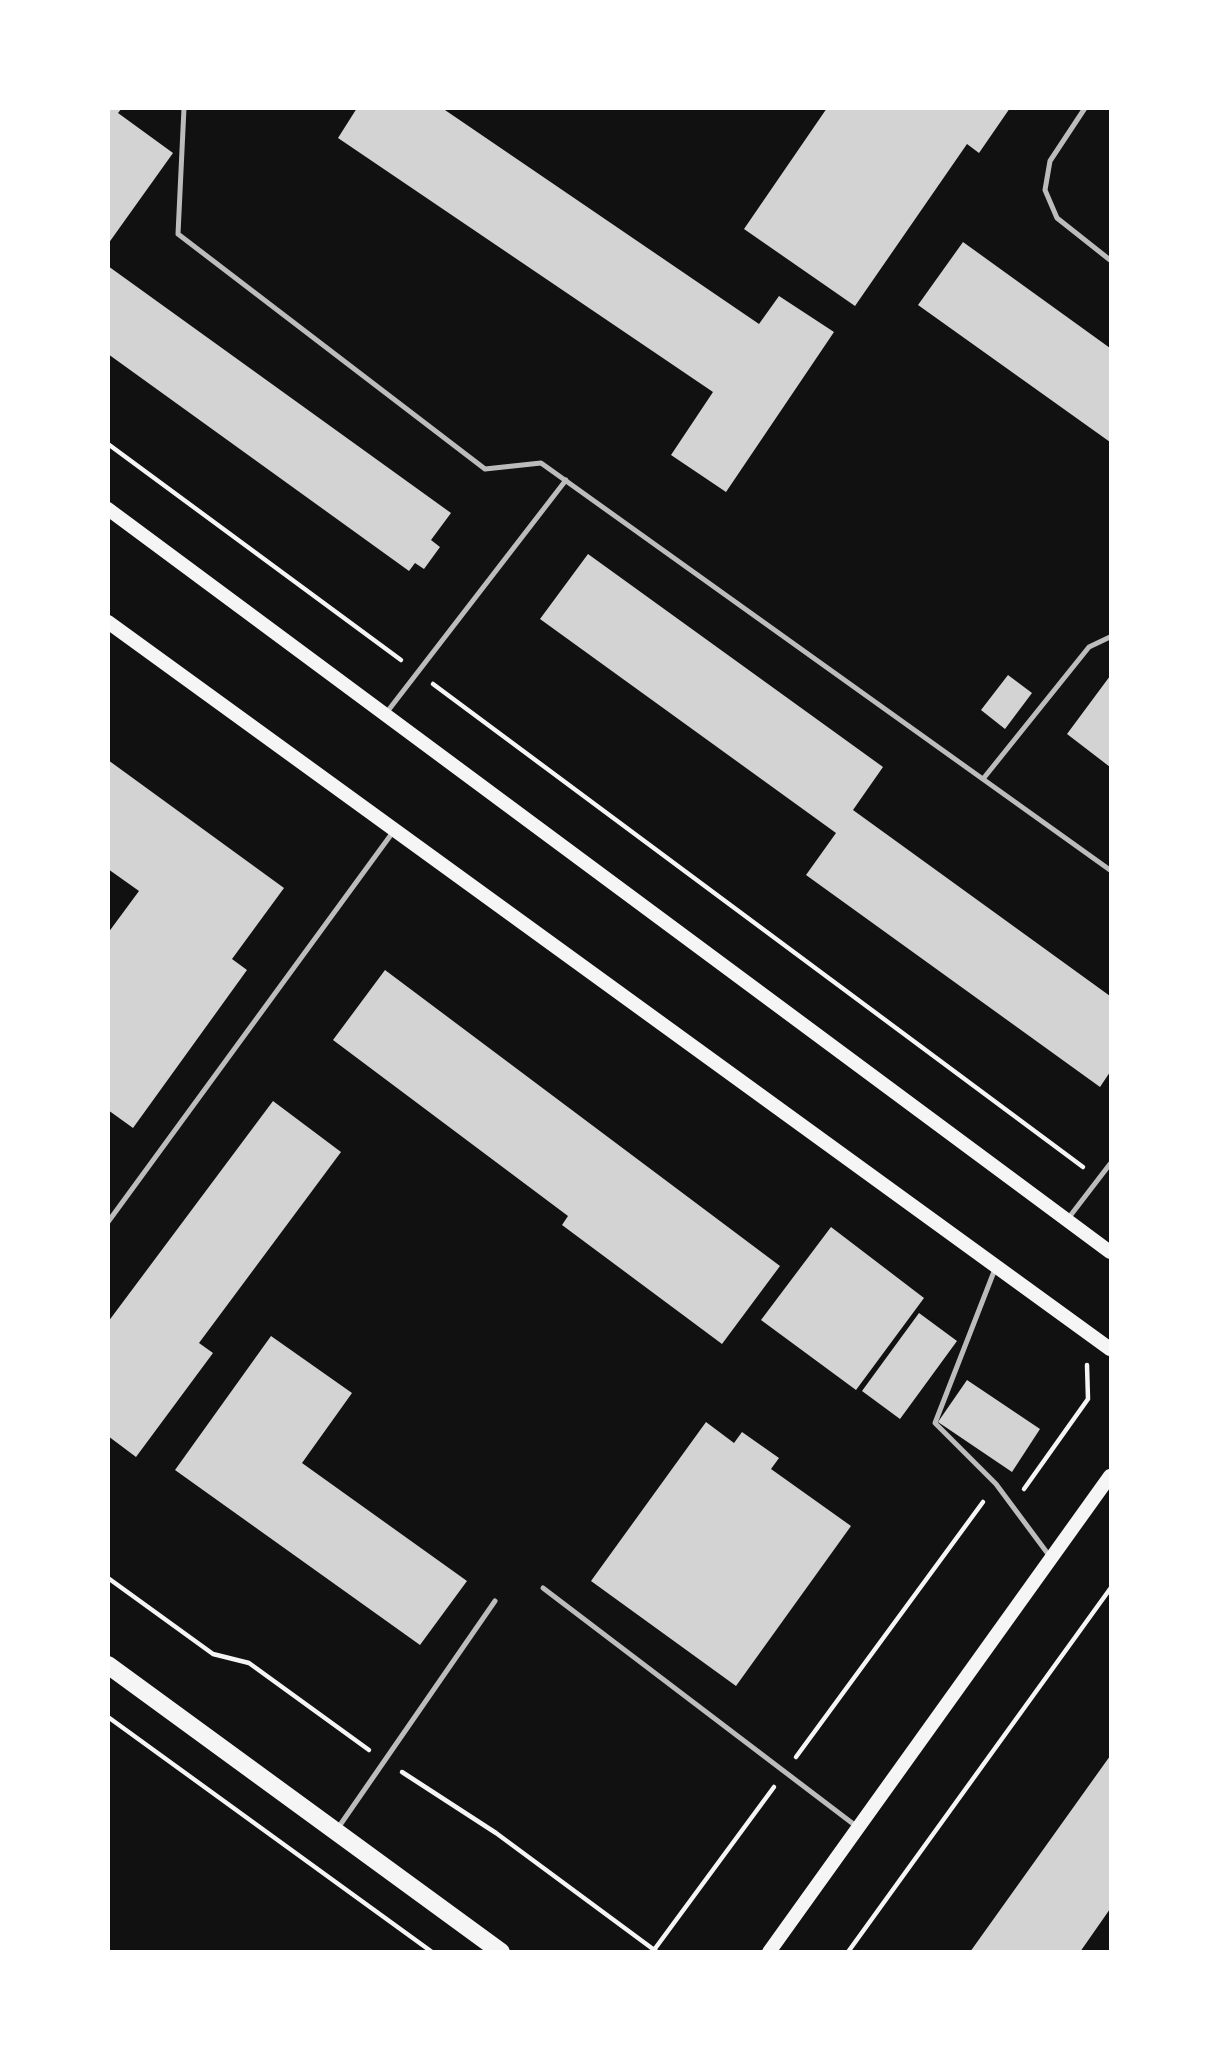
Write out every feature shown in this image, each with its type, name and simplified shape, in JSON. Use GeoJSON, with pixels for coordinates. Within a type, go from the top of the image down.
{"type":"FeatureCollection","features":[{"type":"Feature","properties":{"kind":"main road"},"geometry":{"type":"LineString","coordinates":[[108,509],[1111,1252]]}},
{"type":"Feature","properties":{"kind":"main road"},"geometry":{"type":"LineString","coordinates":[[108,622],[1111,1349]]}},
{"type":"Feature","properties":{"kind":"main road"},"geometry":{"type":"LineString","coordinates":[[769,1951],[1111,1476]]}},
{"type":"Feature","properties":{"kind":"main road"},"geometry":{"type":"LineString","coordinates":[[108,1665],[501,1951]]}},
{"type":"Feature","properties":{"kind":"lane"},"geometry":{"type":"LineString","coordinates":[[184,108],[178,234],[485,469],[541,463],[1111,870]]}},
{"type":"Feature","properties":{"kind":"lane"},"geometry":{"type":"LineString","coordinates":[[1085,108],[1050,161],[1045,190],[1057,218],[1111,260]]}},
{"type":"Feature","properties":{"kind":"lane"},"geometry":{"type":"LineString","coordinates":[[385,714],[566,480]]}},
{"type":"Feature","properties":{"kind":"lane"},"geometry":{"type":"LineString","coordinates":[[983,779],[1089,647],[1111,637]]}},
{"type":"Feature","properties":{"kind":"lane"},"geometry":{"type":"LineString","coordinates":[[108,1222],[394,829]]}},
{"type":"Feature","properties":{"kind":"lane"},"geometry":{"type":"LineString","coordinates":[[1067,1220],[1111,1164]]}},
{"type":"Feature","properties":{"kind":"lane"},"geometry":{"type":"LineString","coordinates":[[996,1266],[935,1423],[996,1484],[1052,1558]]}},
{"type":"Feature","properties":{"kind":"lane"},"geometry":{"type":"LineString","coordinates":[[543,1588],[858,1828]]}},
{"type":"Feature","properties":{"kind":"lane"},"geometry":{"type":"LineString","coordinates":[[336,1831],[495,1601]]}},
{"type":"Feature","properties":{"kind":"path"},"geometry":{"type":"LineString","coordinates":[[108,444],[1088,1171]]}},
{"type":"Feature","properties":{"kind":"path"},"geometry":{"type":"LineString","coordinates":[[1012,1506],[1088,1399],[1087,1360]]}},
{"type":"Feature","properties":{"kind":"path"},"geometry":{"type":"LineString","coordinates":[[657,1951],[654,1950],[996,1484]]}},
{"type":"Feature","properties":{"kind":"path"},"geometry":{"type":"LineString","coordinates":[[849,1951],[1111,1589]]}},
{"type":"Feature","properties":{"kind":"path"},"geometry":{"type":"LineString","coordinates":[[108,1717],[432,1951]]}},
{"type":"Feature","properties":{"kind":"building"},"geometry":{"type":"Polygon","coordinates":[[[108,108],[122,108],[118,113],[173,153],[108,244],[108,108]]]}},
{"type":"Feature","properties":{"kind":"building"},"geometry":{"type":"Polygon","coordinates":[[[357,108],[442,108],[759,324],[779,296],[834,332],[726,492],[671,455],[713,392],[338,138],[357,108]]]}},
{"type":"Feature","properties":{"kind":"building"},"geometry":{"type":"Polygon","coordinates":[[[827,108],[1010,108],[979,153],[967,144],[855,306],[744,229],[827,108]]]}},
{"type":"Feature","properties":{"kind":"building"},"geometry":{"type":"Polygon","coordinates":[[[963,242],[1110,348],[1110,442],[918,305],[963,242]]]}},
{"type":"Feature","properties":{"kind":"building"},"geometry":{"type":"Polygon","coordinates":[[[108,266],[451,513],[431,540],[440,547],[424,569],[415,563],[409,571],[108,354],[108,266]]]}},
{"type":"Feature","properties":{"kind":"building"},"geometry":{"type":"Polygon","coordinates":[[[588,554],[883,767],[853,810],[1110,996],[1110,1072],[1100,1087],[806,875],[836,833],[540,619],[588,554]]]}},
{"type":"Feature","properties":{"kind":"building"},"geometry":{"type":"Polygon","coordinates":[[[1008,675],[1032,693],[1005,729],[981,710],[1008,675]]]}},
{"type":"Feature","properties":{"kind":"building"},"geometry":{"type":"Polygon","coordinates":[[[1110,676],[1110,767],[1067,734],[1110,676]]]}},
{"type":"Feature","properties":{"kind":"building"},"geometry":{"type":"Polygon","coordinates":[[[108,760],[284,888],[232,959],[247,970],[133,1128],[108,1110],[108,933],[139,891],[108,869],[108,760]]]}},
{"type":"Feature","properties":{"kind":"building"},"geometry":{"type":"Polygon","coordinates":[[[385,970],[780,1266],[722,1344],[562,1225],[568,1216],[333,1040],[385,970]]]}},
{"type":"Feature","properties":{"kind":"building"},"geometry":{"type":"Polygon","coordinates":[[[273,1101],[341,1152],[199,1343],[213,1353],[136,1457],[108,1436],[108,1322],[273,1101]]]}},
{"type":"Feature","properties":{"kind":"building"},"geometry":{"type":"Polygon","coordinates":[[[831,1227],[924,1298],[856,1390],[761,1320],[831,1227]]]}},
{"type":"Feature","properties":{"kind":"building"},"geometry":{"type":"Polygon","coordinates":[[[919,1313],[957,1341],[900,1419],[862,1391],[919,1313]]]}},
{"type":"Feature","properties":{"kind":"building"},"geometry":{"type":"Polygon","coordinates":[[[271,1336],[352,1393],[302,1463],[467,1581],[420,1645],[175,1470],[271,1336]]]}},
{"type":"Feature","properties":{"kind":"building"},"geometry":{"type":"Polygon","coordinates":[[[967,1380],[1040,1429],[1012,1472],[938,1422],[967,1380]]]}},
{"type":"Feature","properties":{"kind":"building"},"geometry":{"type":"Polygon","coordinates":[[[706,1422],[734,1443],[742,1432],[779,1458],[771,1469],[851,1526],[736,1686],[591,1581],[706,1422]]]}},
{"type":"Feature","properties":{"kind":"building"},"geometry":{"type":"Polygon","coordinates":[[[1110,1756],[1110,1909],[1080,1952],[970,1952],[1110,1756]]]}}]}
